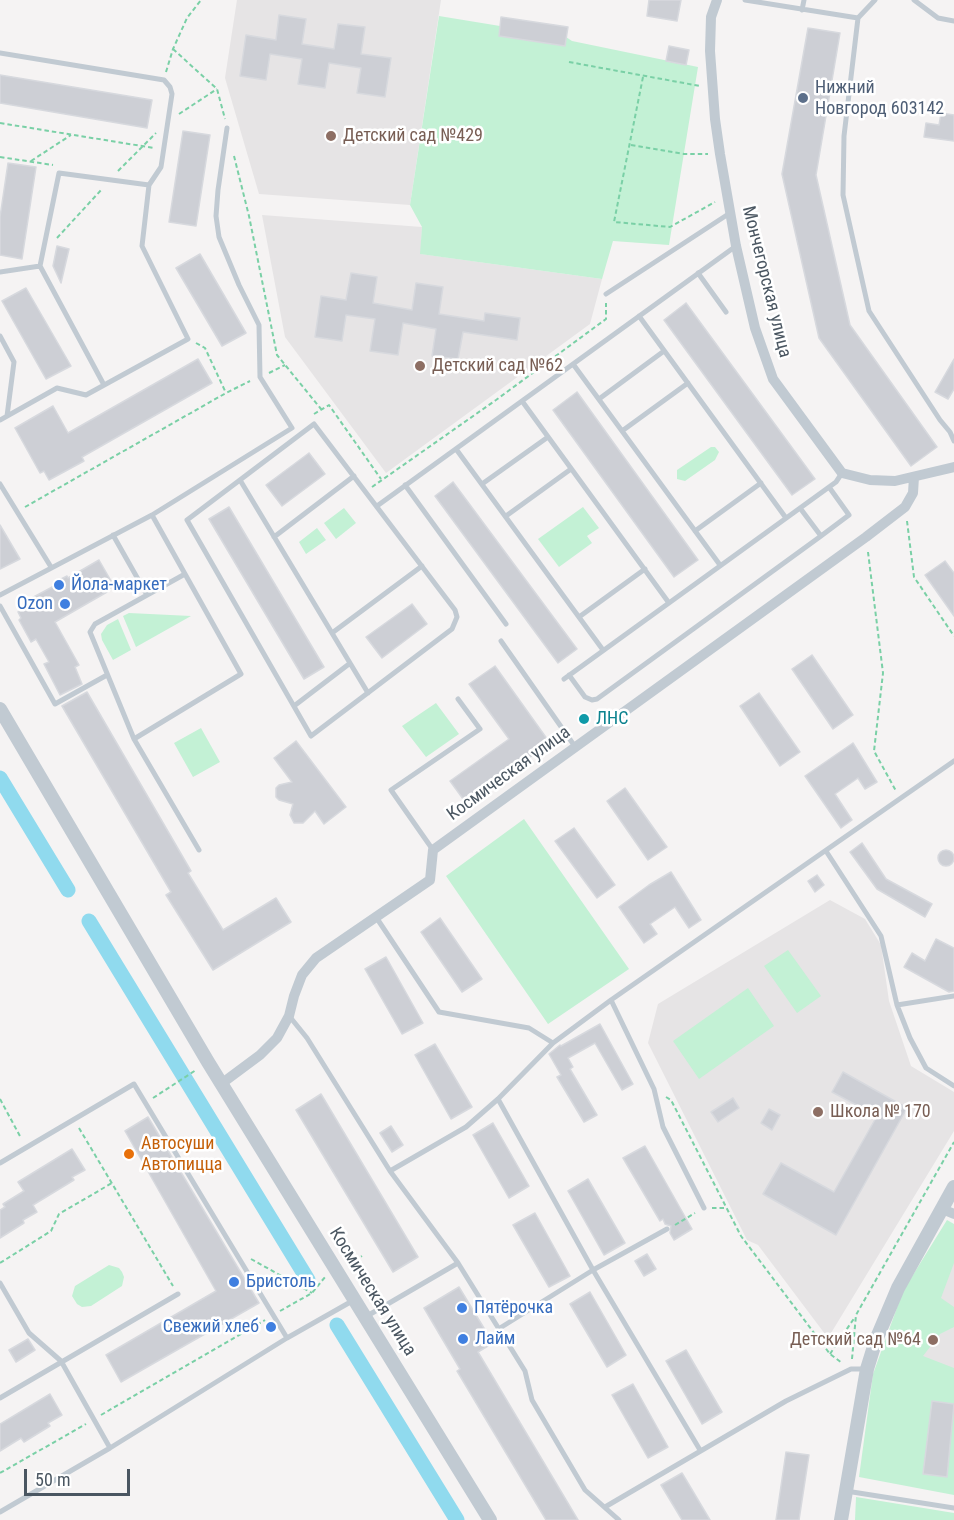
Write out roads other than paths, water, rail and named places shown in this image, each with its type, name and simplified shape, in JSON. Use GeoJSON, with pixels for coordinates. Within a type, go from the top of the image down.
{"type":"FeatureCollection","features":[{"type":"Feature","properties":{"kind":"street","name":"Мончегорская улица"},"geometry":{"type":"LineString","coordinates":[[717,0],[711,17],[710,51],[720,154],[736,246],[755,328],[773,379],[843,473]]}},
{"type":"Feature","properties":{"kind":"street"},"geometry":{"type":"LineString","coordinates":[[843,473],[870,480],[895,481],[954,467]]}},
{"type":"Feature","properties":{"kind":"street","name":"Космическая улица"},"geometry":{"type":"LineString","coordinates":[[434,850],[905,507],[913,493],[914,477]]}},
{"type":"Feature","properties":{"kind":"street","name":"Космическая улица"},"geometry":{"type":"LineString","coordinates":[[0,709],[221,1084],[490,1520]]}},
{"type":"Feature","properties":{"kind":"street"},"geometry":{"type":"LineString","coordinates":[[221,1084],[260,1055],[277,1038],[289,1016],[302,975],[316,958],[430,880],[434,850]]}},
{"type":"Feature","properties":{"kind":"street"},"geometry":{"type":"LineString","coordinates":[[842,1520],[867,1369],[887,1312],[948,1212],[954,1187]]}},
{"type":"Feature","properties":{"kind":"lane"},"geometry":{"type":"LineString","coordinates":[[745,0],[858,18]]}},
{"type":"Feature","properties":{"kind":"lane"},"geometry":{"type":"LineString","coordinates":[[802,9],[804,0]]}},
{"type":"Feature","properties":{"kind":"lane"},"geometry":{"type":"LineString","coordinates":[[875,0],[858,18],[844,136],[843,195],[869,311],[954,441]]}},
{"type":"Feature","properties":{"kind":"lane"},"geometry":{"type":"LineString","coordinates":[[914,0],[938,18],[954,21]]}},
{"type":"Feature","properties":{"kind":"lane"},"geometry":{"type":"LineString","coordinates":[[0,54],[164,80],[170,87],[172,94],[162,167],[149,185],[142,246],[188,339],[86,395],[57,388],[0,420]]}},
{"type":"Feature","properties":{"kind":"lane"},"geometry":{"type":"LineString","coordinates":[[0,595],[152,515],[291,428],[260,377],[259,325],[219,237],[216,216],[217,198],[227,128]]}},
{"type":"Feature","properties":{"kind":"lane"},"geometry":{"type":"LineString","coordinates":[[104,385],[40,266],[59,173],[149,185]]}},
{"type":"Feature","properties":{"kind":"lane"},"geometry":{"type":"LineString","coordinates":[[606,294],[730,212]]}},
{"type":"Feature","properties":{"kind":"lane"},"geometry":{"type":"LineString","coordinates":[[377,506],[736,246]]}},
{"type":"Feature","properties":{"kind":"lane"},"geometry":{"type":"LineString","coordinates":[[0,272],[40,266]]}},
{"type":"Feature","properties":{"kind":"lane"},"geometry":{"type":"LineString","coordinates":[[698,273],[726,312]]}},
{"type":"Feature","properties":{"kind":"lane"},"geometry":{"type":"LineString","coordinates":[[639,316],[786,518]]}},
{"type":"Feature","properties":{"kind":"lane"},"geometry":{"type":"LineString","coordinates":[[0,336],[14,362],[7,416]]}},
{"type":"Feature","properties":{"kind":"lane"},"geometry":{"type":"LineString","coordinates":[[599,399],[664,351]]}},
{"type":"Feature","properties":{"kind":"lane"},"geometry":{"type":"LineString","coordinates":[[573,364],[720,565]]}},
{"type":"Feature","properties":{"kind":"lane"},"geometry":{"type":"LineString","coordinates":[[622,431],[688,383]]}},
{"type":"Feature","properties":{"kind":"lane"},"geometry":{"type":"LineString","coordinates":[[522,401],[669,603]]}},
{"type":"Feature","properties":{"kind":"lane"},"geometry":{"type":"LineString","coordinates":[[314,424],[354,476],[455,610],[457,617],[453,629],[311,736],[187,520],[314,424]]}},
{"type":"Feature","properties":{"kind":"lane"},"geometry":{"type":"LineString","coordinates":[[482,484],[548,437]]}},
{"type":"Feature","properties":{"kind":"lane"},"geometry":{"type":"LineString","coordinates":[[456,449],[603,650]]}},
{"type":"Feature","properties":{"kind":"lane"},"geometry":{"type":"LineString","coordinates":[[506,516],[571,469]]}},
{"type":"Feature","properties":{"kind":"lane"},"geometry":{"type":"LineString","coordinates":[[829,487],[849,515],[597,699],[592,700],[585,697],[567,677],[829,487],[843,473]]}},
{"type":"Feature","properties":{"kind":"lane"},"geometry":{"type":"LineString","coordinates":[[274,537],[354,476]]}},
{"type":"Feature","properties":{"kind":"lane"},"geometry":{"type":"LineString","coordinates":[[240,480],[368,693]]}},
{"type":"Feature","properties":{"kind":"lane"},"geometry":{"type":"LineString","coordinates":[[695,531],[761,483]]}},
{"type":"Feature","properties":{"kind":"lane"},"geometry":{"type":"LineString","coordinates":[[0,484],[51,567]]}},
{"type":"Feature","properties":{"kind":"lane"},"geometry":{"type":"LineString","coordinates":[[405,485],[506,624]]}},
{"type":"Feature","properties":{"kind":"lane"},"geometry":{"type":"LineString","coordinates":[[800,507],[821,536]]}},
{"type":"Feature","properties":{"kind":"lane"},"geometry":{"type":"LineString","coordinates":[[134,739],[241,674],[152,515]]}},
{"type":"Feature","properties":{"kind":"lane"},"geometry":{"type":"LineString","coordinates":[[113,535],[147,595]]}},
{"type":"Feature","properties":{"kind":"lane"},"geometry":{"type":"LineString","coordinates":[[332,633],[422,566]]}},
{"type":"Feature","properties":{"kind":"lane"},"geometry":{"type":"LineString","coordinates":[[579,617],[645,569]]}},
{"type":"Feature","properties":{"kind":"lane"},"geometry":{"type":"LineString","coordinates":[[185,574],[92,628],[91,637],[134,739],[199,850]]}},
{"type":"Feature","properties":{"kind":"lane"},"geometry":{"type":"LineString","coordinates":[[0,606],[55,704],[107,675]]}},
{"type":"Feature","properties":{"kind":"lane"},"geometry":{"type":"LineString","coordinates":[[501,641],[576,748]]}},
{"type":"Feature","properties":{"kind":"lane"},"geometry":{"type":"LineString","coordinates":[[294,706],[349,664]]}},
{"type":"Feature","properties":{"kind":"lane"},"geometry":{"type":"LineString","coordinates":[[434,850],[391,790],[480,729],[458,699]]}},
{"type":"Feature","properties":{"kind":"lane"},"geometry":{"type":"LineString","coordinates":[[390,1171],[466,1127],[498,1099],[553,1042],[954,761]]}},
{"type":"Feature","properties":{"kind":"lane"},"geometry":{"type":"LineString","coordinates":[[826,851],[881,936],[897,1005],[910,1038],[926,1068],[954,1086]]}},
{"type":"Feature","properties":{"kind":"lane"},"geometry":{"type":"LineString","coordinates":[[376,917],[439,1012],[529,1028],[553,1042]]}},
{"type":"Feature","properties":{"kind":"lane"},"geometry":{"type":"LineString","coordinates":[[897,1005],[954,996]]}},
{"type":"Feature","properties":{"kind":"lane"},"geometry":{"type":"LineString","coordinates":[[611,1000],[654,1089],[663,1127],[704,1208]]}},
{"type":"Feature","properties":{"kind":"lane"},"geometry":{"type":"LineString","coordinates":[[289,1016],[307,1038],[390,1171],[458,1263],[500,1328],[525,1371],[532,1400],[585,1490],[620,1520]]}},
{"type":"Feature","properties":{"kind":"lane"},"geometry":{"type":"LineString","coordinates":[[0,1163],[134,1084],[287,1338]]}},
{"type":"Feature","properties":{"kind":"lane"},"geometry":{"type":"LineString","coordinates":[[498,1099],[593,1270],[700,1450]]}},
{"type":"Feature","properties":{"kind":"lane"},"geometry":{"type":"LineString","coordinates":[[500,1328],[593,1270],[667,1230]]}},
{"type":"Feature","properties":{"kind":"lane"},"geometry":{"type":"LineString","coordinates":[[366,1317],[458,1263]]}},
{"type":"Feature","properties":{"kind":"lane"},"geometry":{"type":"LineString","coordinates":[[0,1283],[29,1333],[61,1361],[110,1448]]}},
{"type":"Feature","properties":{"kind":"lane"},"geometry":{"type":"LineString","coordinates":[[0,1398],[178,1294]]}},
{"type":"Feature","properties":{"kind":"lane"},"geometry":{"type":"LineString","coordinates":[[0,1512],[355,1299]]}},
{"type":"Feature","properties":{"kind":"lane"},"geometry":{"type":"LineString","coordinates":[[605,1507],[786,1401],[851,1369],[867,1369]]}},
{"type":"Feature","properties":{"kind":"lane"},"geometry":{"type":"LineString","coordinates":[[846,1491],[954,1508]]}},
{"type":"Feature","properties":{"kind":"waterway"},"geometry":{"type":"LineString","coordinates":[[0,778],[68,890]]}},
{"type":"Feature","properties":{"kind":"waterway"},"geometry":{"type":"LineString","coordinates":[[89,921],[308,1280]]}},
{"type":"Feature","properties":{"kind":"waterway"},"geometry":{"type":"LineString","coordinates":[[337,1325],[457,1520]]}},
{"type":"Feature","properties":{"kind":"place","name":"Нижний Новгород 603142"},"geometry":{"type":"Point","coordinates":[803,98]}},
{"type":"Feature","properties":{"kind":"place","name":"Детский сад №429"},"geometry":{"type":"Point","coordinates":[331,136]}},
{"type":"Feature","properties":{"kind":"place","name":"Детский сад №62"},"geometry":{"type":"Point","coordinates":[420,366]}},
{"type":"Feature","properties":{"kind":"place","name":"Йола-маркет"},"geometry":{"type":"Point","coordinates":[59,585]}},
{"type":"Feature","properties":{"kind":"place","name":"Ozon"},"geometry":{"type":"Point","coordinates":[65,604]}},
{"type":"Feature","properties":{"kind":"place","name":"ЛНС"},"geometry":{"type":"Point","coordinates":[584,719]}},
{"type":"Feature","properties":{"kind":"place","name":"Школа № 170"},"geometry":{"type":"Point","coordinates":[818,1112]}},
{"type":"Feature","properties":{"kind":"place","name":"Автосуши Автопицца"},"geometry":{"type":"Point","coordinates":[129,1154]}},
{"type":"Feature","properties":{"kind":"place","name":"Бристоль"},"geometry":{"type":"Point","coordinates":[234,1282]}},
{"type":"Feature","properties":{"kind":"place","name":"Пятёрочка"},"geometry":{"type":"Point","coordinates":[462,1308]}},
{"type":"Feature","properties":{"kind":"place","name":"Свежий хлеб"},"geometry":{"type":"Point","coordinates":[271,1327]}},
{"type":"Feature","properties":{"kind":"place","name":"Лайм"},"geometry":{"type":"Point","coordinates":[463,1339]}},
{"type":"Feature","properties":{"kind":"place","name":"Детский сад №64"},"geometry":{"type":"Point","coordinates":[933,1340]}}]}
